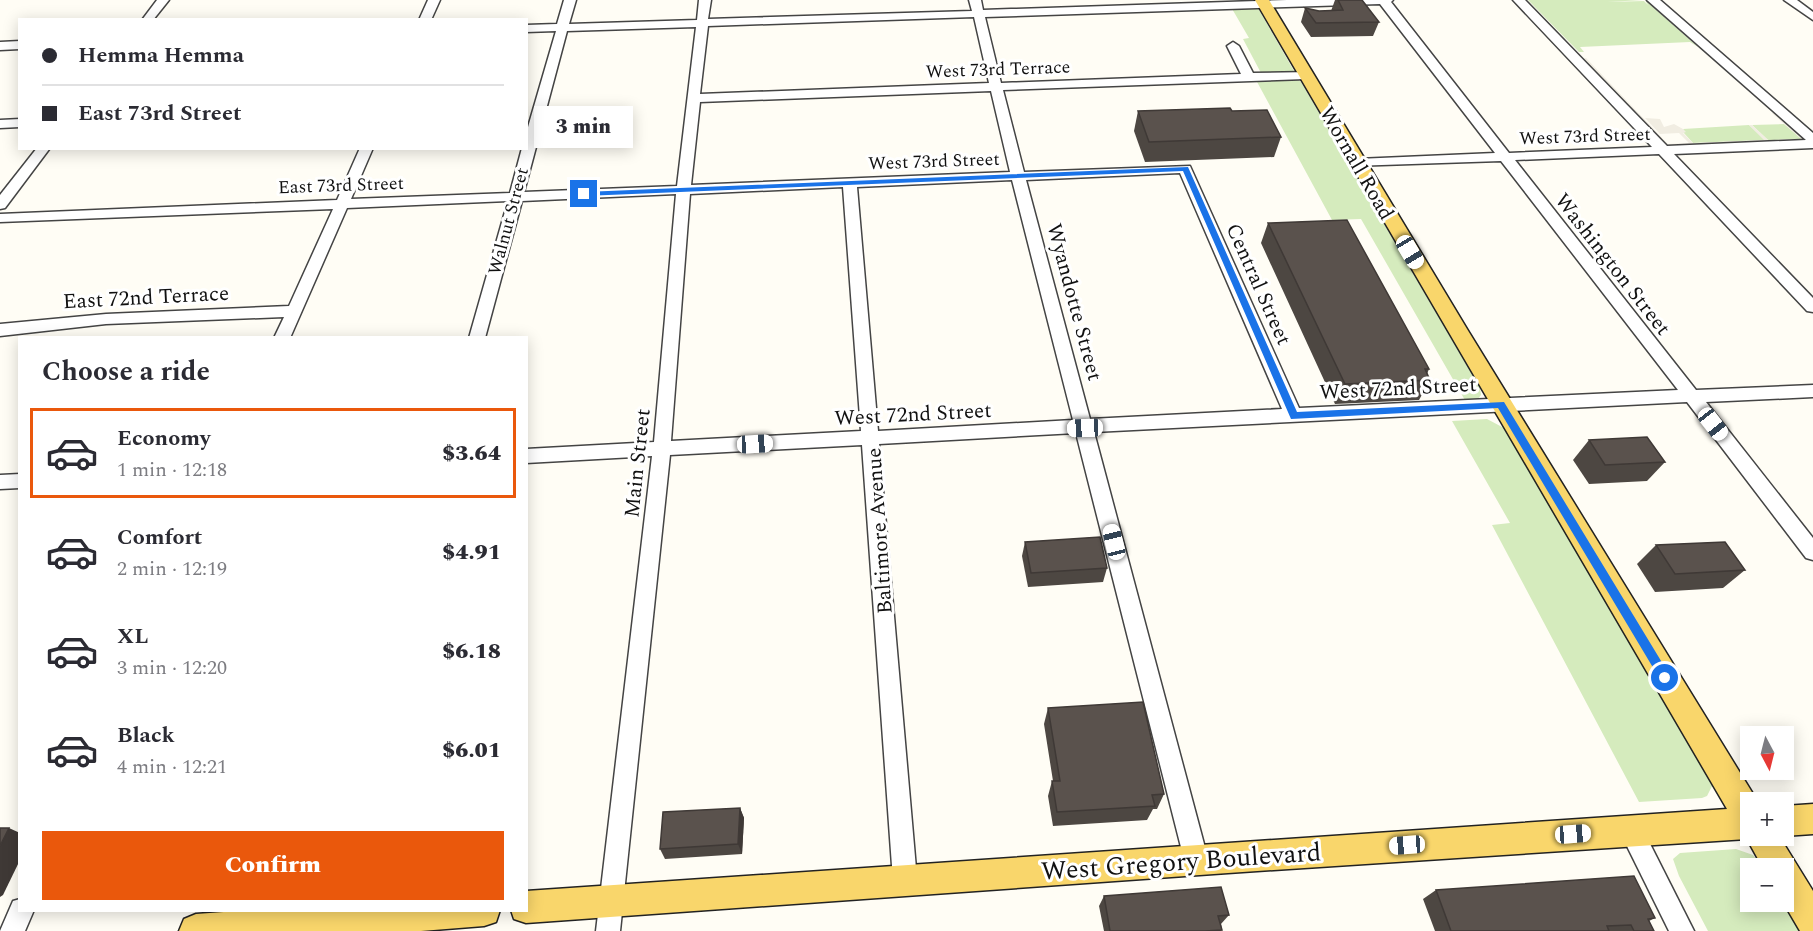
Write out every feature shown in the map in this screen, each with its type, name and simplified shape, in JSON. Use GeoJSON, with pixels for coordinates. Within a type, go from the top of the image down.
{"type":"FeatureCollection","features":[{"type":"Feature","properties":{"kind":"main road","name":"Wornall Road"},"geometry":{"type":"LineString","coordinates":[[1263,2],[1740,804]]}},
{"type":"Feature","properties":{"kind":"main road"},"geometry":{"type":"LineString","coordinates":[[1794,820],[1813,819]]}},
{"type":"Feature","properties":{"kind":"main road","name":"West Gregory Boulevard"},"geometry":{"type":"LineString","coordinates":[[528,907],[610,916],[906,880],[1740,822]]}},
{"type":"Feature","properties":{"kind":"main road"},"geometry":{"type":"LineString","coordinates":[[1794,890],[1813,922]]}},
{"type":"Feature","properties":{"kind":"main road"},"geometry":{"type":"LineString","coordinates":[[196,931],[316,916],[428,912]]}},
{"type":"Feature","properties":{"kind":"street"},"geometry":{"type":"LineString","coordinates":[[149,18],[163,0]]}},
{"type":"Feature","properties":{"kind":"street"},"geometry":{"type":"LineString","coordinates":[[426,18],[434,0]]}},
{"type":"Feature","properties":{"kind":"street","name":"Walnut Street"},"geometry":{"type":"LineString","coordinates":[[478,336],[570,0]]}},
{"type":"Feature","properties":{"kind":"street","name":"Main Street"},"geometry":{"type":"LineString","coordinates":[[610,916],[662,448],[683,190],[705,0]]}},
{"type":"Feature","properties":{"kind":"street"},"geometry":{"type":"LineString","coordinates":[[528,29],[977,7],[1384,0]]}},
{"type":"Feature","properties":{"kind":"street","name":"Washington Street"},"geometry":{"type":"LineString","coordinates":[[1384,0],[1503,157],[1813,552]]}},
{"type":"Feature","properties":{"kind":"street"},"geometry":{"type":"LineString","coordinates":[[1519,0],[1813,307]]}},
{"type":"Feature","properties":{"kind":"street"},"geometry":{"type":"LineString","coordinates":[[1653,0],[1813,142]]}},
{"type":"Feature","properties":{"kind":"street"},"geometry":{"type":"LineString","coordinates":[[1790,0],[1813,17]]}},
{"type":"Feature","properties":{"kind":"street","name":"Wyandotte Street"},"geometry":{"type":"LineString","coordinates":[[977,7],[1018,176],[1196,859]]}},
{"type":"Feature","properties":{"kind":"street"},"geometry":{"type":"LineString","coordinates":[[0,45],[18,45]]}},
{"type":"Feature","properties":{"kind":"street"},"geometry":{"type":"LineString","coordinates":[[1233,46],[1249,78]]}},
{"type":"Feature","properties":{"kind":"street","name":"West 73rd Terrace"},"geometry":{"type":"LineString","coordinates":[[692,98],[1306,75]]}},
{"type":"Feature","properties":{"kind":"street"},"geometry":{"type":"LineString","coordinates":[[0,123],[18,123]]}},
{"type":"Feature","properties":{"kind":"street","name":"West 73rd Street"},"geometry":{"type":"LineString","coordinates":[[1357,163],[1665,152],[1813,142]]}},
{"type":"Feature","properties":{"kind":"street"},"geometry":{"type":"LineString","coordinates":[[0,205],[42,150]]}},
{"type":"Feature","properties":{"kind":"street"},"geometry":{"type":"LineString","coordinates":[[283,336],[366,150]]}},
{"type":"Feature","properties":{"kind":"street","name":"West 73rd Street"},"geometry":{"type":"LineString","coordinates":[[683,190],[1185,169]]}},
{"type":"Feature","properties":{"kind":"street","name":"Central Street"},"geometry":{"type":"LineString","coordinates":[[1185,169],[1294,416]]}},
{"type":"Feature","properties":{"kind":"street","name":"Baltimore Avenue"},"geometry":{"type":"LineString","coordinates":[[850,183],[906,880]]}},
{"type":"Feature","properties":{"kind":"street","name":"East 73rd Street"},"geometry":{"type":"LineString","coordinates":[[0,218],[683,190]]}},
{"type":"Feature","properties":{"kind":"street","name":"East 72nd Terrace"},"geometry":{"type":"LineString","coordinates":[[0,330],[105,319],[294,311]]}},
{"type":"Feature","properties":{"kind":"street","name":"West 72nd Street"},"geometry":{"type":"LineString","coordinates":[[528,456],[1085,428],[1501,404],[1813,391]]}},
{"type":"Feature","properties":{"kind":"street"},"geometry":{"type":"LineString","coordinates":[[0,482],[18,481]]}},
{"type":"Feature","properties":{"kind":"street"},"geometry":{"type":"LineString","coordinates":[[1631,830],[1682,931]]}},
{"type":"Feature","properties":{"kind":"street"},"geometry":{"type":"LineString","coordinates":[[12,931],[21,912]]}},
{"type":"Feature","properties":{"kind":"green space"},"geometry":{"type":"Polygon","coordinates":[[[1528,0],[1643,0],[1607,2],[1644,1],[1648,5],[1645,0],[1698,47],[1690,42],[1580,47],[1584,52],[1579,52],[1528,0]]]}},
{"type":"Feature","properties":{"kind":"green space"},"geometry":{"type":"Polygon","coordinates":[[[1231,7],[1258,8],[1294,71],[1261,73],[1243,39],[1249,38],[1231,7]]]}},
{"type":"Feature","properties":{"kind":"green space"},"geometry":{"type":"Polygon","coordinates":[[[1297,79],[1301,82],[1480,388],[1481,395],[1477,400],[1466,402],[1361,219],[1332,220],[1256,80],[1297,79]]]}},
{"type":"Feature","properties":{"kind":"green space"},"geometry":{"type":"Polygon","coordinates":[[[1784,124],[1802,139],[1768,140],[1752,125],[1784,124]]]}},
{"type":"Feature","properties":{"kind":"green space"},"geometry":{"type":"Polygon","coordinates":[[[1749,125],[1765,140],[1693,143],[1683,132],[1685,132],[1683,129],[1749,125]]]}},
{"type":"Feature","properties":{"kind":"green space"},"geometry":{"type":"Polygon","coordinates":[[[1487,419],[1504,428],[1713,784],[1707,796],[1639,802],[1492,525],[1510,523],[1452,421],[1487,419]]]}},
{"type":"Feature","properties":{"kind":"green space"},"geometry":{"type":"Polygon","coordinates":[[[1736,849],[1753,855],[1755,858],[1740,858],[1740,912],[1789,912],[1800,931],[1708,931],[1679,876],[1673,859],[1680,853],[1736,849]]]}},
{"type":"Feature","properties":{"kind":"shaded area"},"geometry":{"type":"Polygon","coordinates":[[[1586,58],[1668,144],[1689,143],[1679,133],[1660,134],[1645,118],[1660,119],[1664,127],[1674,124],[1686,132],[1683,133],[1693,143],[1764,140],[1749,125],[1752,125],[1768,140],[1801,139],[1772,113],[1775,113],[1807,141],[1666,145],[1595,74],[1597,73],[1583,59],[1586,58]]]}},
{"type":"Feature","properties":{"kind":"building"},"geometry":{"type":"Polygon","coordinates":[[[1338,0],[1362,0],[1379,22],[1316,23],[1305,8],[1319,11],[1343,10],[1338,0]]]}},
{"type":"Feature","properties":{"kind":"building"},"geometry":{"type":"Polygon","coordinates":[[[1230,108],[1232,111],[1267,110],[1281,137],[1149,142],[1138,111],[1230,108]]]}},
{"type":"Feature","properties":{"kind":"building"},"geometry":{"type":"Polygon","coordinates":[[[1347,220],[1429,369],[1425,369],[1430,380],[1345,384],[1268,223],[1347,220]]]}},
{"type":"Feature","properties":{"kind":"building"},"geometry":{"type":"Polygon","coordinates":[[[1647,437],[1665,462],[1605,465],[1589,440],[1647,437]]]}},
{"type":"Feature","properties":{"kind":"building"},"geometry":{"type":"Polygon","coordinates":[[[1100,537],[1107,568],[1031,573],[1025,542],[1100,537]]]}},
{"type":"Feature","properties":{"kind":"building"},"geometry":{"type":"Polygon","coordinates":[[[1725,542],[1745,570],[1675,574],[1656,545],[1725,542]]]}},
{"type":"Feature","properties":{"kind":"building"},"geometry":{"type":"Polygon","coordinates":[[[1143,702],[1164,794],[1152,795],[1155,806],[1057,812],[1052,781],[1060,781],[1048,708],[1143,702]]]}},
{"type":"Feature","properties":{"kind":"building"},"geometry":{"type":"Polygon","coordinates":[[[740,808],[738,844],[660,849],[663,812],[740,808]]]}},
{"type":"Feature","properties":{"kind":"building"},"geometry":{"type":"Polygon","coordinates":[[[0,828],[9,828],[0,846],[0,828]]]}},
{"type":"Feature","properties":{"kind":"building"},"geometry":{"type":"Polygon","coordinates":[[[1634,876],[1655,918],[1648,919],[1654,931],[1634,931],[1631,925],[1607,926],[1609,931],[1451,931],[1436,890],[1634,876]]]}},
{"type":"Feature","properties":{"kind":"building"},"geometry":{"type":"Polygon","coordinates":[[[1221,887],[1229,915],[1218,916],[1222,930],[1110,931],[1104,896],[1221,887]]]}},
{"type":"Feature","properties":{"kind":"route"},"geometry":{"type":"LineString","coordinates":[[584,194],[1185,169],[1294,416],[1501,404],[1665,678]]}}]}
